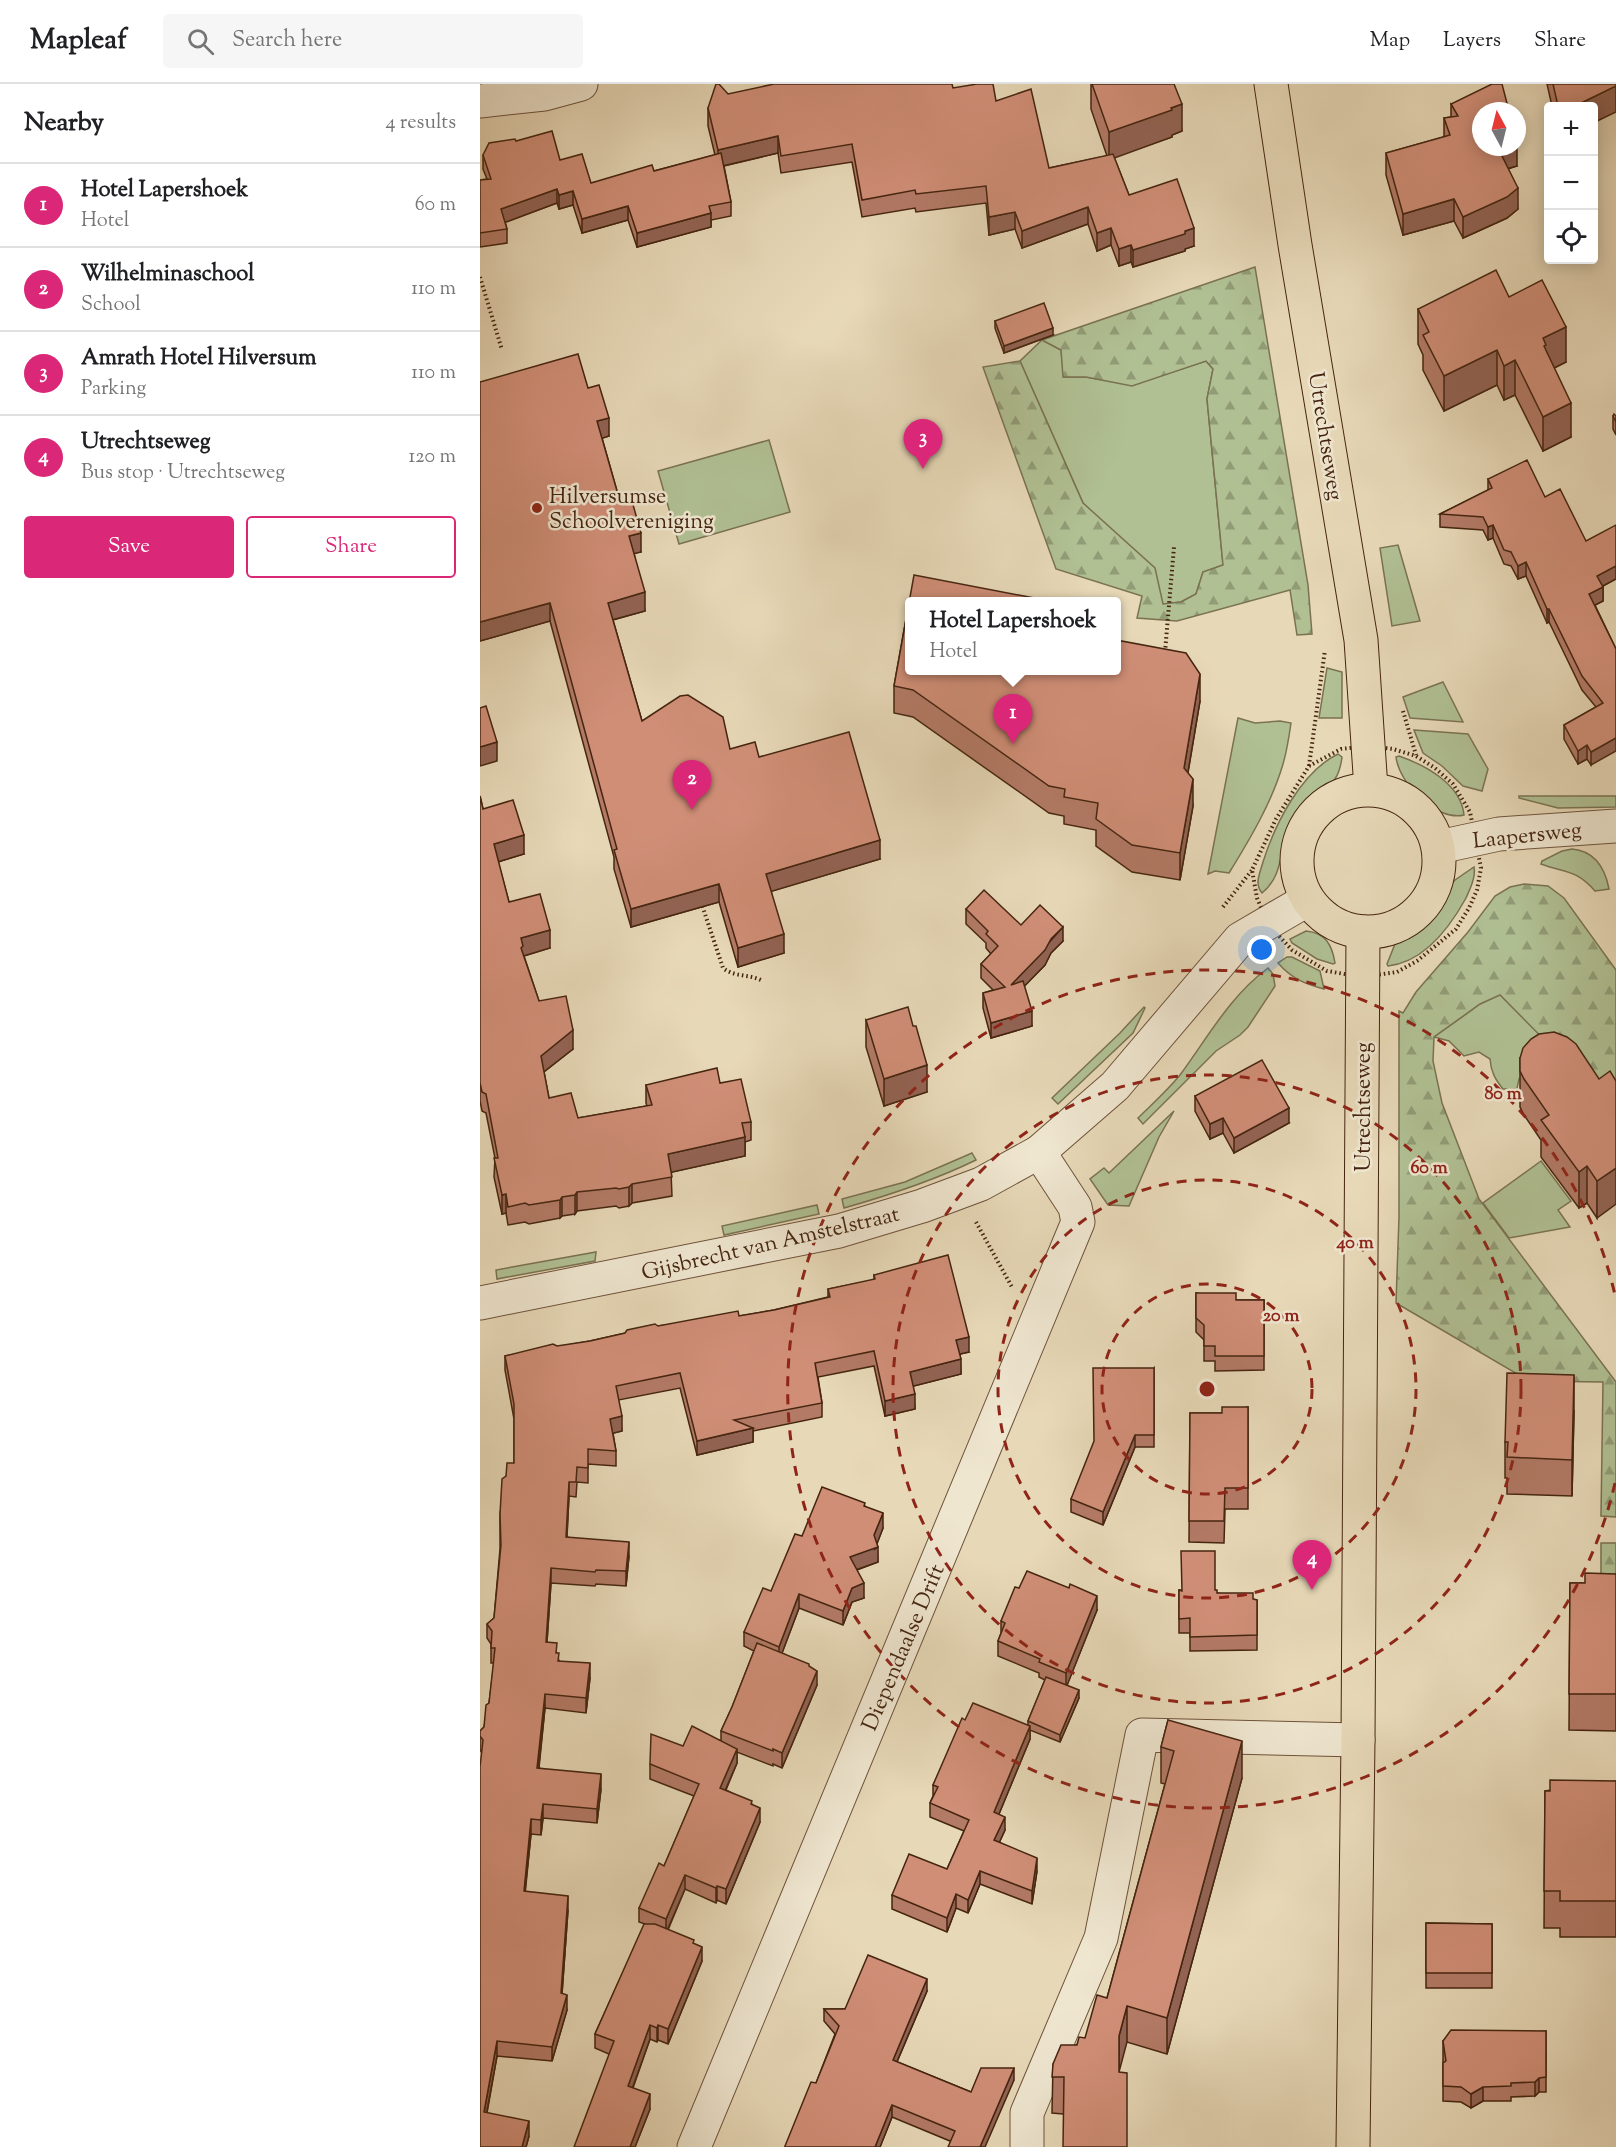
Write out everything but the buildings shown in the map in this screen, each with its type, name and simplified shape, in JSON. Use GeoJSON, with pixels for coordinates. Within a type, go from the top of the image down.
{"type":"FeatureCollection","features":[{"type":"Feature","properties":{"kind":"main road","name":"Utrechtseweg"},"geometry":{"type":"LineString","coordinates":[[1271,84],[1295,245],[1361,640],[1371,789]]}},
{"type":"Feature","properties":{"kind":"main road"},"geometry":{"type":"LineString","coordinates":[[1371,789],[1402,798],[1415,807],[1432,829],[1439,847],[1440,864],[1436,885],[1425,905],[1409,920],[1391,929],[1363,932],[1333,923],[1307,900],[1299,879],[1297,860],[1300,840],[1307,825],[1327,803],[1355,790],[1371,789]]}},
{"type":"Feature","properties":{"kind":"main road","name":"Utrechtseweg"},"geometry":{"type":"LineString","coordinates":[[1353,2147],[1363,932]]}},
{"type":"Feature","properties":{"kind":"street"},"geometry":{"type":"LineString","coordinates":[[480,101],[544,94],[581,84]]}},
{"type":"Feature","properties":{"kind":"street","name":"Laapersweg"},"geometry":{"type":"LineString","coordinates":[[1439,847],[1499,834],[1616,826]]}},
{"type":"Feature","properties":{"kind":"street","name":"Gijsbrecht van Amstelstraat"},"geometry":{"type":"LineString","coordinates":[[480,1303],[838,1231],[922,1206],[981,1184],[1039,1152],[1115,1086],[1240,939],[1307,900]]}},
{"type":"Feature","properties":{"kind":"street","name":"Diependaalse Drift"},"geometry":{"type":"LineString","coordinates":[[694,2147],[1078,1222],[1075,1208],[1039,1152]]}},
{"type":"Feature","properties":{"kind":"street"},"geometry":{"type":"LineString","coordinates":[[1027,2147],[1027,2113],[1101,1938],[1142,1735],[1358,1740]]}},
{"type":"Feature","properties":{"kind":"path"},"geometry":{"type":"LineString","coordinates":[[480,277],[502,350]]}},
{"type":"Feature","properties":{"kind":"path"},"geometry":{"type":"LineString","coordinates":[[1165,652],[1174,547]]}},
{"type":"Feature","properties":{"kind":"path"},"geometry":{"type":"LineString","coordinates":[[1262,910],[1257,898],[1252,870],[1276,819],[1309,766],[1341,749],[1354,748]]}},
{"type":"Feature","properties":{"kind":"path"},"geometry":{"type":"LineString","coordinates":[[1384,748],[1416,756],[1435,768],[1453,784],[1470,812],[1473,826]]}},
{"type":"Feature","properties":{"kind":"path"},"geometry":{"type":"LineString","coordinates":[[1377,976],[1397,972],[1417,961],[1456,929],[1477,890],[1481,868],[1478,849]]}},
{"type":"Feature","properties":{"kind":"path"},"geometry":{"type":"LineString","coordinates":[[698,892],[723,968],[730,974],[750,975],[761,980]]}},
{"type":"Feature","properties":{"kind":"path"},"geometry":{"type":"LineString","coordinates":[[1292,950],[1327,971],[1348,975]]}},
{"type":"Feature","properties":{"kind":"path"},"geometry":{"type":"LineString","coordinates":[[975,1219],[1035,1329]]}},
{"type":"Feature","properties":{"kind":"green space"},"geometry":{"type":"Polygon","coordinates":[[[1255,267],[1308,585],[1312,634],[1297,635],[1290,590],[1177,621],[1137,618],[1142,596],[1056,569],[983,367],[1020,361],[1083,503],[1155,568],[1163,604],[1181,602],[1196,594],[1203,572],[1223,565],[1207,399],[1213,369],[1206,361],[1132,386],[1086,377],[1063,377],[1061,350],[1042,340],[1255,267]]]}},
{"type":"Feature","properties":{"kind":"green space"},"geometry":{"type":"Polygon","coordinates":[[[1042,340],[1061,350],[1064,377],[1086,377],[1132,385],[1206,361],[1213,369],[1207,399],[1223,565],[1203,572],[1196,594],[1181,602],[1163,604],[1110,530],[1083,503],[1020,361],[1042,340]]]}},
{"type":"Feature","properties":{"kind":"green space"},"geometry":{"type":"Polygon","coordinates":[[[769,440],[790,512],[679,544],[658,471],[769,440]]]}},
{"type":"Feature","properties":{"kind":"green space"},"geometry":{"type":"Polygon","coordinates":[[[1398,545],[1420,621],[1392,626],[1380,548],[1398,545]]]}},
{"type":"Feature","properties":{"kind":"green space"},"geometry":{"type":"Polygon","coordinates":[[[1327,668],[1342,672],[1342,718],[1319,718],[1327,668]]]}},
{"type":"Feature","properties":{"kind":"green space"},"geometry":{"type":"Polygon","coordinates":[[[1443,682],[1463,722],[1410,718],[1403,697],[1443,682]]]}},
{"type":"Feature","properties":{"kind":"green space"},"geometry":{"type":"Polygon","coordinates":[[[1238,718],[1255,723],[1280,721],[1291,723],[1288,744],[1273,792],[1260,820],[1229,873],[1215,871],[1208,874],[1238,718]]]}},
{"type":"Feature","properties":{"kind":"green space"},"geometry":{"type":"Polygon","coordinates":[[[1414,730],[1468,734],[1488,769],[1482,791],[1463,786],[1442,766],[1423,753],[1414,730]]]}},
{"type":"Feature","properties":{"kind":"green space"},"geometry":{"type":"Polygon","coordinates":[[[1338,754],[1342,757],[1336,777],[1308,801],[1295,817],[1288,830],[1275,877],[1262,893],[1258,886],[1259,874],[1282,816],[1312,773],[1338,754]]]}},
{"type":"Feature","properties":{"kind":"green space"},"geometry":{"type":"Polygon","coordinates":[[[1399,756],[1430,770],[1449,785],[1461,804],[1464,815],[1453,816],[1442,813],[1431,807],[1411,789],[1399,767],[1396,757],[1399,756]]]}},
{"type":"Feature","properties":{"kind":"green space"},"geometry":{"type":"Polygon","coordinates":[[[1519,796],[1616,796],[1616,807],[1558,808],[1519,798],[1519,796]]]}},
{"type":"Feature","properties":{"kind":"green space"},"geometry":{"type":"Polygon","coordinates":[[[1572,849],[1587,853],[1598,862],[1605,874],[1609,889],[1595,891],[1576,875],[1541,864],[1542,861],[1562,851],[1572,849]]]}},
{"type":"Feature","properties":{"kind":"green space"},"geometry":{"type":"Polygon","coordinates":[[[1474,867],[1471,887],[1466,898],[1444,931],[1413,958],[1388,966],[1395,944],[1432,912],[1455,880],[1474,867]]]}},
{"type":"Feature","properties":{"kind":"green space"},"geometry":{"type":"Polygon","coordinates":[[[1524,884],[1548,886],[1564,898],[1616,970],[1616,1112],[1500,995],[1480,1004],[1434,1037],[1433,1061],[1442,1103],[1479,1199],[1616,1382],[1616,1517],[1601,1516],[1603,1382],[1529,1381],[1396,1303],[1399,1217],[1399,1011],[1403,1013],[1416,992],[1468,932],[1495,896],[1510,887],[1524,884]]]}},
{"type":"Feature","properties":{"kind":"green space"},"geometry":{"type":"Polygon","coordinates":[[[1306,931],[1319,934],[1327,941],[1335,963],[1317,959],[1292,943],[1290,939],[1306,931]]]}},
{"type":"Feature","properties":{"kind":"green space"},"geometry":{"type":"Polygon","coordinates":[[[1287,957],[1292,957],[1320,971],[1324,989],[1305,983],[1288,973],[1278,963],[1287,957]]]}},
{"type":"Feature","properties":{"kind":"green space"},"geometry":{"type":"Polygon","coordinates":[[[1268,968],[1273,974],[1275,986],[1248,1027],[1216,1051],[1143,1124],[1138,1118],[1180,1075],[1242,991],[1268,968]]]}},
{"type":"Feature","properties":{"kind":"green space"},"geometry":{"type":"Polygon","coordinates":[[[1500,994],[1539,1034],[1526,1070],[1519,1079],[1516,1093],[1514,1089],[1503,1089],[1492,1072],[1490,1059],[1479,1052],[1464,1056],[1449,1041],[1434,1037],[1480,1004],[1500,994]]]}},
{"type":"Feature","properties":{"kind":"green space"},"geometry":{"type":"Polygon","coordinates":[[[1144,1007],[1133,1033],[1058,1104],[1052,1098],[1144,1007]]]}},
{"type":"Feature","properties":{"kind":"green space"},"geometry":{"type":"Polygon","coordinates":[[[1174,1111],[1159,1137],[1129,1206],[1108,1205],[1090,1179],[1104,1168],[1109,1173],[1174,1111]]]}},
{"type":"Feature","properties":{"kind":"green space"},"geometry":{"type":"Polygon","coordinates":[[[972,1153],[976,1160],[944,1175],[844,1208],[842,1199],[905,1182],[972,1153]]]}},
{"type":"Feature","properties":{"kind":"green space"},"geometry":{"type":"Polygon","coordinates":[[[1541,1161],[1571,1201],[1558,1210],[1570,1227],[1509,1238],[1483,1203],[1541,1161]]]}},
{"type":"Feature","properties":{"kind":"green space"},"geometry":{"type":"Polygon","coordinates":[[[817,1205],[819,1214],[724,1235],[722,1226],[817,1205]]]}},
{"type":"Feature","properties":{"kind":"green space"},"geometry":{"type":"Polygon","coordinates":[[[596,1252],[595,1261],[497,1279],[496,1270],[596,1252]]]}},
{"type":"Feature","properties":{"kind":"green space"},"geometry":{"type":"Polygon","coordinates":[[[1601,1543],[1616,1543],[1616,1575],[1601,1575],[1601,1543]]]}},
{"type":"Feature","properties":{"kind":"place","name":"Amrath Hotel Hilversum"},"geometry":{"type":"Point","coordinates":[923,469]}},
{"type":"Feature","properties":{"kind":"place","name":"Hilversumse Schoolvereniging"},"geometry":{"type":"Point","coordinates":[537,508]}},
{"type":"Feature","properties":{"kind":"place","name":"Hotel Lapershoek"},"geometry":{"type":"Point","coordinates":[1013,744]}},
{"type":"Feature","properties":{"kind":"place","name":"Wilhelminaschool"},"geometry":{"type":"Point","coordinates":[692,810]}},
{"type":"Feature","properties":{"kind":"place","name":"Utrechtseweg"},"geometry":{"type":"Point","coordinates":[1312,1590]}}]}
